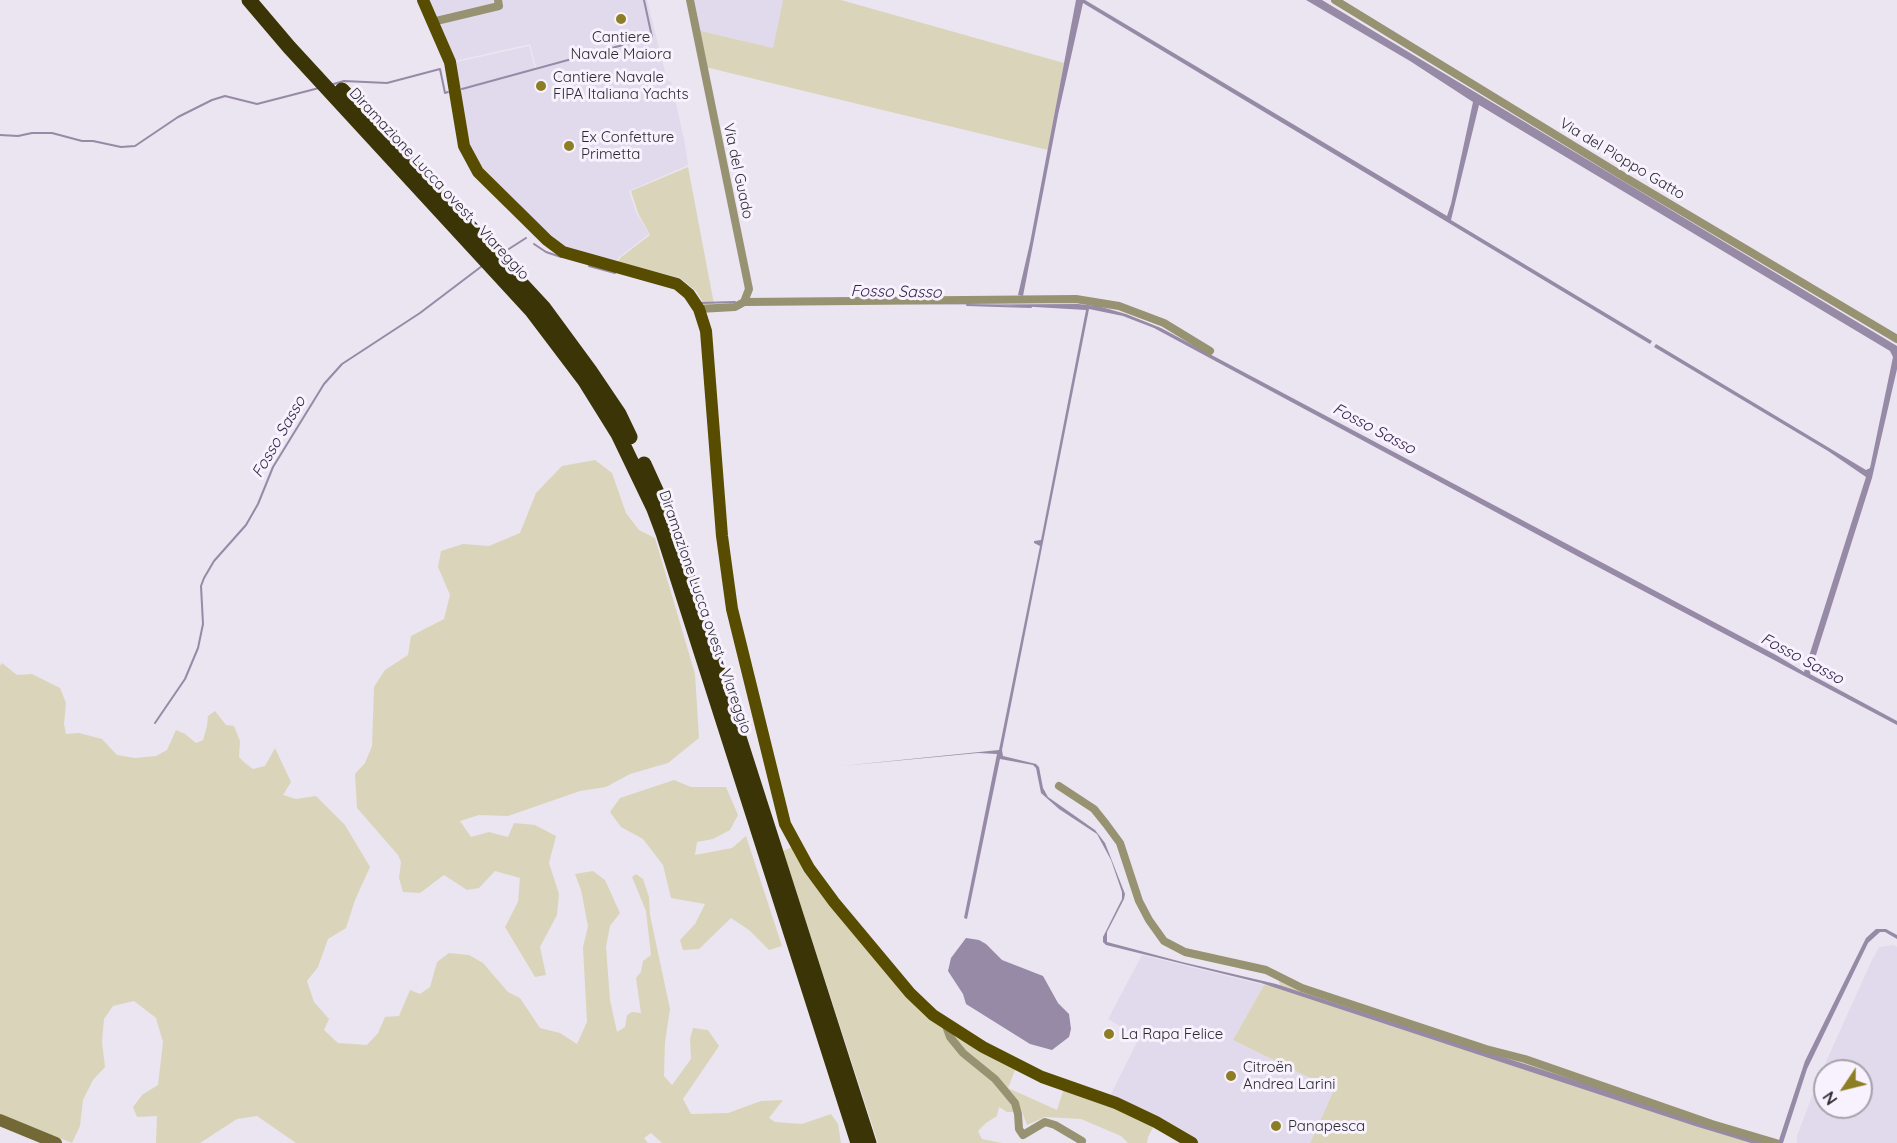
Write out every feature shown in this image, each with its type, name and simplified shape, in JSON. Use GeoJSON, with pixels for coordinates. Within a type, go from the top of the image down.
{"type":"FeatureCollection","features":[{"type":"Feature","properties":{"kind":"highway","name":"Diramazione Lucca ovest - Viareggio"},"geometry":{"type":"LineString","coordinates":[[249,0],[304,64],[532,311],[588,376]]}},
{"type":"Feature","properties":{"kind":"highway","name":"Diramazione Lucca ovest - Viareggio"},"geometry":{"type":"LineString","coordinates":[[262,0],[292,36],[543,308],[588,376],[654,509],[667,529],[815,974],[845,1081],[858,1143]]}},
{"type":"Feature","properties":{"kind":"highway","name":"Diramazione Lucca ovest - Viareggio"},"geometry":{"type":"LineString","coordinates":[[667,529],[801,965],[869,1143]]}},
{"type":"Feature","properties":{"kind":"main road"},"geometry":{"type":"LineString","coordinates":[[423,0],[450,62],[464,146],[478,172],[547,240],[563,252],[677,284],[689,294],[699,309],[706,331],[722,536],[732,609],[785,824],[809,868],[834,902],[910,993],[945,1023],[983,1047],[1042,1077],[1116,1103],[1192,1143]]}},
{"type":"Feature","properties":{"kind":"main road"},"geometry":{"type":"LineString","coordinates":[[0,1120],[56,1143]]}},
{"type":"Feature","properties":{"kind":"main road"},"geometry":{"type":"LineString","coordinates":[[1172,1131],[1180,1143]]}},
{"type":"Feature","properties":{"kind":"street"},"geometry":{"type":"LineString","coordinates":[[432,22],[499,6],[498,0]]}},
{"type":"Feature","properties":{"kind":"street","name":"Via del Guado"},"geometry":{"type":"LineString","coordinates":[[690,0],[749,289],[744,302]]}},
{"type":"Feature","properties":{"kind":"street","name":"Via del Pioppo Gatto"},"geometry":{"type":"LineString","coordinates":[[1335,0],[1626,178],[1896,338]]}},
{"type":"Feature","properties":{"kind":"street"},"geometry":{"type":"LineString","coordinates":[[699,309],[735,307],[744,302],[1076,299],[1119,306],[1164,323],[1210,351]]}},
{"type":"Feature","properties":{"kind":"street"},"geometry":{"type":"LineString","coordinates":[[1059,786],[1094,809],[1106,824],[1120,843],[1139,900],[1149,920],[1164,941],[1185,952],[1266,970],[1302,988],[1486,1049],[1525,1059],[1712,1124],[1775,1143]]}},
{"type":"Feature","properties":{"kind":"street"},"geometry":{"type":"LineString","coordinates":[[945,1023],[950,1037],[963,1053],[995,1079],[1016,1103],[1019,1129],[1023,1135],[1045,1122],[1055,1125],[1082,1141],[1081,1143]]}},
{"type":"Feature","properties":{"kind":"shaded area"},"geometry":{"type":"Polygon","coordinates":[[[423,0],[647,0],[667,80],[671,82],[688,165],[629,191],[636,212],[649,234],[617,261],[566,247],[501,193],[466,146],[453,63],[529,46],[535,69],[590,53],[536,67],[530,44],[450,62],[423,0]]]}},
{"type":"Feature","properties":{"kind":"shaded area"},"geometry":{"type":"Polygon","coordinates":[[[691,0],[783,0],[773,48],[697,30],[691,0]]]}},
{"type":"Feature","properties":{"kind":"shaded area"},"geometry":{"type":"Polygon","coordinates":[[[783,0],[841,0],[1064,63],[1048,150],[705,67],[697,30],[773,48],[783,0]]]}},
{"type":"Feature","properties":{"kind":"shaded area"},"geometry":{"type":"Polygon","coordinates":[[[1076,0],[1085,0],[1447,216],[1473,102],[1410,61],[1306,0],[1322,0],[1897,346],[1897,369],[1872,478],[1810,674],[1897,721],[1897,725],[1154,328],[1123,316],[1089,309],[1002,750],[1003,756],[1036,764],[1048,797],[1095,830],[1105,843],[1125,894],[1107,932],[1107,942],[1276,984],[1770,1143],[1751,1143],[1695,1126],[1261,983],[1106,945],[1103,937],[1122,899],[1122,892],[1111,860],[1097,834],[1059,809],[1041,793],[1036,768],[1033,765],[1000,759],[967,919],[964,918],[997,754],[978,753],[841,766],[999,750],[1040,546],[1034,541],[1041,540],[1086,310],[1001,305],[898,305],[1078,304],[1098,306],[1126,314],[1161,328],[1804,672],[1866,477],[1828,451],[1654,347],[1656,344],[1866,470],[1870,468],[1893,357],[1890,351],[1479,105],[1451,220],[1652,341],[1650,344],[1083,3],[1058,115],[1023,296],[1018,295],[1076,0]]]}},
{"type":"Feature","properties":{"kind":"shaded area"},"geometry":{"type":"Polygon","coordinates":[[[688,167],[714,304],[705,306],[696,291],[680,278],[618,262],[650,235],[638,213],[631,191],[688,167]]]}},
{"type":"Feature","properties":{"kind":"shaded area"},"geometry":{"type":"Polygon","coordinates":[[[595,460],[612,473],[626,513],[639,530],[655,538],[695,674],[699,738],[668,763],[630,774],[606,787],[580,791],[508,816],[479,815],[460,821],[471,837],[489,832],[508,837],[514,823],[535,825],[556,836],[549,863],[559,894],[557,915],[540,947],[546,975],[535,977],[505,927],[518,902],[520,878],[495,871],[479,888],[467,890],[444,875],[420,893],[403,892],[399,878],[401,862],[398,855],[357,808],[355,774],[365,763],[372,746],[374,687],[385,670],[408,655],[411,636],[444,619],[450,595],[438,567],[441,551],[463,544],[489,546],[520,533],[536,493],[562,466],[595,460]]]}},
{"type":"Feature","properties":{"kind":"shaded area"},"geometry":{"type":"Polygon","coordinates":[[[2,663],[17,675],[32,674],[60,688],[66,703],[64,724],[66,734],[79,733],[102,739],[117,755],[135,758],[156,756],[167,750],[176,730],[196,743],[203,740],[208,716],[215,711],[226,725],[234,726],[240,741],[239,757],[245,763],[253,769],[265,766],[275,748],[291,782],[283,795],[296,799],[316,796],[345,825],[370,867],[355,900],[346,928],[328,939],[318,967],[307,981],[314,1002],[329,1019],[324,1030],[338,1043],[367,1045],[378,1033],[385,1017],[399,1016],[410,990],[420,994],[430,987],[437,962],[449,953],[469,955],[483,963],[508,992],[520,998],[540,1028],[560,1033],[577,1044],[587,1022],[583,947],[588,926],[581,890],[575,874],[593,871],[605,880],[620,913],[610,926],[606,947],[610,1000],[617,1032],[625,1027],[627,1015],[632,1012],[641,1013],[636,978],[641,972],[643,961],[651,955],[646,911],[632,877],[636,874],[643,879],[649,897],[650,915],[670,1009],[665,1042],[664,1076],[672,1085],[691,1059],[690,1039],[693,1028],[708,1030],[719,1046],[683,1099],[691,1114],[728,1113],[761,1101],[783,1100],[769,1118],[775,1122],[802,1124],[831,1114],[838,1124],[841,1143],[662,1143],[651,1133],[644,1138],[648,1143],[296,1143],[257,1116],[237,1119],[200,1143],[156,1143],[157,1116],[137,1117],[133,1107],[142,1095],[158,1085],[163,1042],[156,1018],[134,1001],[113,1006],[104,1019],[102,1042],[105,1067],[93,1080],[83,1100],[80,1126],[72,1143],[0,1114],[0,666],[2,663]]]}},
{"type":"Feature","properties":{"kind":"shaded area"},"geometry":{"type":"Polygon","coordinates":[[[674,780],[691,787],[726,787],[738,815],[730,830],[713,839],[697,842],[695,855],[732,848],[746,836],[782,946],[769,950],[749,930],[731,918],[699,949],[683,950],[680,940],[695,924],[705,904],[671,898],[663,865],[643,839],[621,827],[610,812],[620,798],[674,780]]]}},
{"type":"Feature","properties":{"kind":"shaded area"},"geometry":{"type":"Polygon","coordinates":[[[797,845],[910,993],[1017,1065],[1008,1088],[1057,1110],[1065,1085],[1156,1122],[1147,1143],[1128,1143],[1121,1136],[1081,1119],[1045,1117],[1027,1125],[1019,1104],[1013,1112],[1007,1112],[999,1107],[997,1116],[978,1131],[982,1139],[1002,1143],[878,1143],[783,851],[797,845]]]}},
{"type":"Feature","properties":{"kind":"shaded area"},"geometry":{"type":"Polygon","coordinates":[[[1876,929],[1886,929],[1897,935],[1897,939],[1885,932],[1880,932],[1868,943],[1807,1069],[1783,1143],[1778,1143],[1805,1061],[1866,938],[1876,929]]]}},
{"type":"Feature","properties":{"kind":"shaded area"},"geometry":{"type":"Polygon","coordinates":[[[966,938],[979,940],[1002,960],[1043,976],[1058,1003],[1069,1014],[1071,1029],[1069,1037],[1052,1050],[1030,1044],[966,1004],[963,994],[948,971],[951,958],[966,938]]]}},
{"type":"Feature","properties":{"kind":"shaded area"},"geometry":{"type":"Polygon","coordinates":[[[1894,945],[1897,947],[1897,1143],[1797,1143],[1797,1136],[1813,1094],[1813,1119],[1873,1119],[1873,1059],[1827,1059],[1879,947],[1894,945]]]}},
{"type":"Feature","properties":{"kind":"shaded area"},"geometry":{"type":"Polygon","coordinates":[[[1142,955],[1264,985],[1233,1040],[1334,1090],[1310,1143],[1192,1143],[1108,1100],[1139,1038],[1108,1019],[1142,955]]]}},
{"type":"Feature","properties":{"kind":"shaded area"},"geometry":{"type":"Polygon","coordinates":[[[1278,976],[1779,1143],[1310,1143],[1334,1090],[1233,1040],[1264,985],[1280,987],[1278,976]]]}},
{"type":"Feature","properties":{"kind":"waterway"},"geometry":{"type":"LineString","coordinates":[[462,89],[652,37],[644,0]]}},
{"type":"Feature","properties":{"kind":"waterway"},"geometry":{"type":"LineString","coordinates":[[330,85],[344,81],[387,83],[440,69],[445,93],[448,92]]}},
{"type":"Feature","properties":{"kind":"waterway"},"geometry":{"type":"LineString","coordinates":[[0,135],[52,133],[82,141],[121,147],[135,146],[178,117],[212,100],[225,96],[257,104],[319,88]]}},
{"type":"Feature","properties":{"kind":"waterway","name":"Fosso Sasso"},"geometry":{"type":"LineString","coordinates":[[501,254],[526,238]]}},
{"type":"Feature","properties":{"kind":"waterway","name":"Fosso Sasso"},"geometry":{"type":"LineString","coordinates":[[534,244],[546,252],[561,257]]}},
{"type":"Feature","properties":{"kind":"waterway","name":"Fosso Sasso"},"geometry":{"type":"LineString","coordinates":[[155,723],[185,679],[198,648],[203,624],[201,586],[204,578],[214,561],[246,525],[258,504],[273,467],[324,384],[342,364],[420,313],[482,266]]}},
{"type":"Feature","properties":{"kind":"waterway","name":"Fosso Sasso"},"geometry":{"type":"LineString","coordinates":[[589,266],[615,273]]}},
{"type":"Feature","properties":{"kind":"waterway","name":"Fosso Sasso"},"geometry":{"type":"LineString","coordinates":[[700,303],[735,302]]}},
{"type":"Feature","properties":{"kind":"waterway","name":"Fosso Sasso"},"geometry":{"type":"LineString","coordinates":[[967,305],[1031,307]]}},
{"type":"Feature","properties":{"kind":"place","name":"Cantiere Navale Maiora"},"geometry":{"type":"Point","coordinates":[621,19]}},
{"type":"Feature","properties":{"kind":"place","name":"Cantiere Navale FIPA Italiana Yachts"},"geometry":{"type":"Point","coordinates":[541,86]}},
{"type":"Feature","properties":{"kind":"place","name":"Ex Confetture Primetta"},"geometry":{"type":"Point","coordinates":[569,146]}},
{"type":"Feature","properties":{"kind":"place","name":"La Rapa Felice"},"geometry":{"type":"Point","coordinates":[1109,1034]}},
{"type":"Feature","properties":{"kind":"place","name":"Citroën Andrea Larini"},"geometry":{"type":"Point","coordinates":[1231,1076]}},
{"type":"Feature","properties":{"kind":"place","name":"Panapesca"},"geometry":{"type":"Point","coordinates":[1276,1126]}}]}
